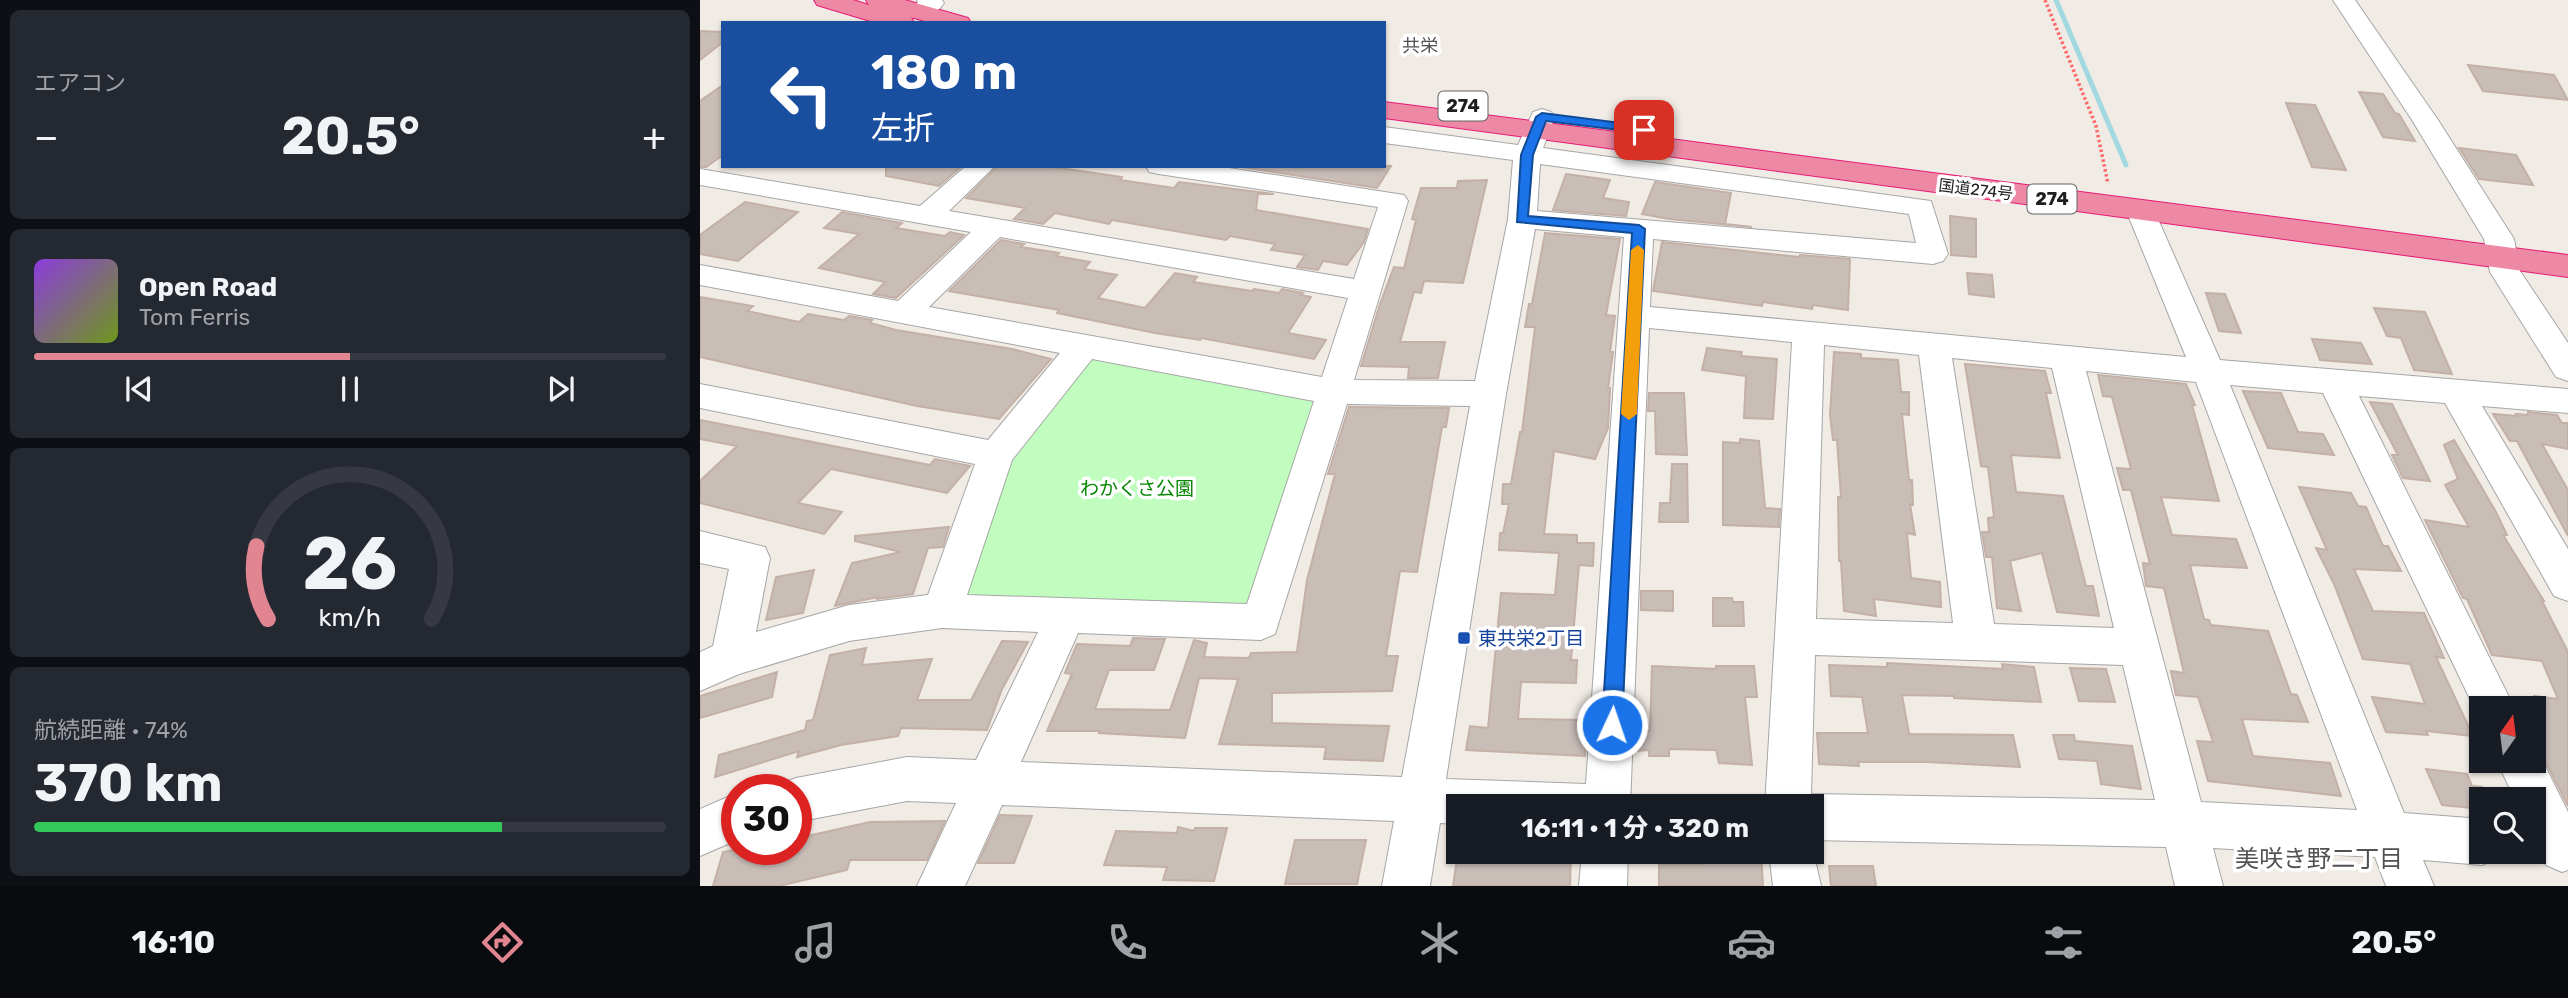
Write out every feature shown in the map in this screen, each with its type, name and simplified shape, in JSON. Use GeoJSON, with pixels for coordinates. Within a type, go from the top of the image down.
{"type":"FeatureCollection","features":[{"type":"Feature","properties":{"kind":"highway"},"geometry":{"type":"LineString","coordinates":[[826,0],[917,12]]}},
{"type":"Feature","properties":{"kind":"highway"},"geometry":{"type":"LineString","coordinates":[[878,0],[951,21]]}},
{"type":"Feature","properties":{"kind":"highway","name":"国道274号"},"geometry":{"type":"LineString","coordinates":[[1386,97],[1535,135],[2109,189],[2501,248],[2568,267]]}},
{"type":"Feature","properties":{"kind":"highway","name":"国道274号"},"geometry":{"type":"LineString","coordinates":[[1386,110],[1535,135],[2140,210],[2501,248],[2568,248]]}},
{"type":"Feature","properties":{"kind":"street"},"geometry":{"type":"LineString","coordinates":[[2344,0],[2425,120],[2501,248],[2505,272],[2568,369]]}},
{"type":"Feature","properties":{"kind":"street"},"geometry":{"type":"LineString","coordinates":[[1386,135],[1535,135],[1921,207],[1933,254],[1522,219]]}},
{"type":"Feature","properties":{"kind":"street"},"geometry":{"type":"LineString","coordinates":[[1406,886],[1535,135]]}},
{"type":"Feature","properties":{"kind":"street"},"geometry":{"type":"LineString","coordinates":[[928,214],[980,168]]}},
{"type":"Feature","properties":{"kind":"street"},"geometry":{"type":"LineString","coordinates":[[715,665],[849,623],[942,611],[1261,622],[1394,201],[1172,168]]}},
{"type":"Feature","properties":{"kind":"street"},"geometry":{"type":"LineString","coordinates":[[700,177],[1366,291]]}},
{"type":"Feature","properties":{"kind":"street"},"geometry":{"type":"LineString","coordinates":[[2140,210],[2208,371],[2410,886]]}},
{"type":"Feature","properties":{"kind":"street"},"geometry":{"type":"LineString","coordinates":[[904,313],[995,226]]}},
{"type":"Feature","properties":{"kind":"street"},"geometry":{"type":"LineString","coordinates":[[1608,794],[1639,229]]}},
{"type":"Feature","properties":{"kind":"street"},"geometry":{"type":"LineString","coordinates":[[700,275],[1334,392],[1489,394]]}},
{"type":"Feature","properties":{"kind":"street"},"geometry":{"type":"LineString","coordinates":[[1634,316],[2208,371],[2568,401]]}},
{"type":"Feature","properties":{"kind":"street"},"geometry":{"type":"LineString","coordinates":[[1789,794],[1808,334]]}},
{"type":"Feature","properties":{"kind":"street"},"geometry":{"type":"LineString","coordinates":[[942,611],[996,455],[1084,346]]}},
{"type":"Feature","properties":{"kind":"street"},"geometry":{"type":"LineString","coordinates":[[1934,346],[1976,641]]}},
{"type":"Feature","properties":{"kind":"street"},"geometry":{"type":"LineString","coordinates":[[2066,358],[2199,886]]}},
{"type":"Feature","properties":{"kind":"street"},"geometry":{"type":"LineString","coordinates":[[2335,382],[2488,696]]}},
{"type":"Feature","properties":{"kind":"street"},"geometry":{"type":"LineString","coordinates":[[2456,392],[2568,584]]}},
{"type":"Feature","properties":{"kind":"street"},"geometry":{"type":"LineString","coordinates":[[700,396],[996,455]]}},
{"type":"Feature","properties":{"kind":"street"},"geometry":{"type":"LineString","coordinates":[[700,547],[751,558],[715,665]]}},
{"type":"Feature","properties":{"kind":"street"},"geometry":{"type":"LineString","coordinates":[[941,886],[1066,615]]}},
{"type":"Feature","properties":{"kind":"street"},"geometry":{"type":"LineString","coordinates":[[1795,636],[2140,647]]}},
{"type":"Feature","properties":{"kind":"street"},"geometry":{"type":"LineString","coordinates":[[2524,774],[2555,849]]}},
{"type":"Feature","properties":{"kind":"street"},"geometry":{"type":"LineString","coordinates":[[812,797],[907,779],[1446,801]]}},
{"type":"Feature","properties":{"kind":"street"},"geometry":{"type":"LineString","coordinates":[[1824,817],[2182,822],[2469,841]]}},
{"type":"Feature","properties":{"kind":"street"},"geometry":{"type":"LineString","coordinates":[[700,832],[721,823]]}},
{"type":"Feature","properties":{"kind":"street"},"geometry":{"type":"LineString","coordinates":[[1603,886],[1604,864]]}},
{"type":"Feature","properties":{"kind":"street"},"geometry":{"type":"LineString","coordinates":[[1794,864],[1797,886]]}},
{"type":"Feature","properties":{"kind":"path"},"geometry":{"type":"LineString","coordinates":[[2045,0],[2096,126],[2109,189]]}},
{"type":"Feature","properties":{"kind":"green space","name":"わかくさ公園"},"geometry":{"type":"Polygon","coordinates":[[[1084,346],[1334,392],[1261,622],[942,611],[996,455],[1084,346]]]}},
{"type":"Feature","properties":{"kind":"building"},"geometry":{"type":"Polygon","coordinates":[[[700,31],[721,32],[721,44],[700,60],[700,31]]]}},
{"type":"Feature","properties":{"kind":"building"},"geometry":{"type":"Polygon","coordinates":[[[2468,65],[2554,75],[2568,100],[2483,91],[2468,65]]]}},
{"type":"Feature","properties":{"kind":"building"},"geometry":{"type":"Polygon","coordinates":[[[721,86],[721,156],[706,167],[700,167],[700,101],[721,86]]]}},
{"type":"Feature","properties":{"kind":"building"},"geometry":{"type":"Polygon","coordinates":[[[2359,92],[2383,94],[2415,141],[2383,137],[2359,92]]]}},
{"type":"Feature","properties":{"kind":"building"},"geometry":{"type":"Polygon","coordinates":[[[2286,103],[2315,105],[2346,170],[2312,167],[2286,103]]]}},
{"type":"Feature","properties":{"kind":"building"},"geometry":{"type":"Polygon","coordinates":[[[2459,148],[2516,155],[2533,185],[2479,179],[2459,148]]]}},
{"type":"Feature","properties":{"kind":"building"},"geometry":{"type":"Polygon","coordinates":[[[1391,166],[1377,188],[1248,168],[1391,166]]]}},
{"type":"Feature","properties":{"kind":"building"},"geometry":{"type":"Polygon","coordinates":[[[886,168],[960,168],[939,186],[886,176],[886,168]]]}},
{"type":"Feature","properties":{"kind":"building"},"geometry":{"type":"Polygon","coordinates":[[[996,168],[1060,168],[1174,188],[1179,182],[1274,194],[1258,194],[1256,210],[1368,229],[1364,242],[1347,265],[1323,261],[1318,270],[1297,267],[1305,255],[1271,250],[1275,244],[1230,236],[1226,240],[1112,220],[1109,224],[1055,213],[1043,224],[1014,219],[1025,208],[966,198],[996,168]]]}},
{"type":"Feature","properties":{"kind":"building"},"geometry":{"type":"Polygon","coordinates":[[[1566,174],[1610,180],[1603,198],[1629,202],[1626,216],[1553,210],[1566,174]]]}},
{"type":"Feature","properties":{"kind":"building"},"geometry":{"type":"Polygon","coordinates":[[[1487,180],[1463,283],[1424,281],[1421,293],[1414,292],[1400,342],[1445,342],[1438,378],[1408,378],[1409,367],[1361,366],[1394,267],[1404,268],[1416,220],[1412,219],[1421,188],[1457,188],[1458,181],[1487,180]]]}},
{"type":"Feature","properties":{"kind":"building"},"geometry":{"type":"Polygon","coordinates":[[[1655,182],[1731,193],[1725,224],[1752,227],[1669,219],[1642,214],[1655,182]]]}},
{"type":"Feature","properties":{"kind":"building"},"geometry":{"type":"Polygon","coordinates":[[[745,202],[798,212],[738,261],[700,254],[700,235],[745,202]]]}},
{"type":"Feature","properties":{"kind":"building"},"geometry":{"type":"Polygon","coordinates":[[[842,212],[902,223],[896,228],[945,236],[950,232],[964,235],[896,298],[873,294],[885,282],[819,268],[859,234],[824,228],[842,212]]]}},
{"type":"Feature","properties":{"kind":"building"},"geometry":{"type":"Polygon","coordinates":[[[1950,216],[1976,219],[1976,257],[1951,255],[1950,216]]]}},
{"type":"Feature","properties":{"kind":"building"},"geometry":{"type":"Polygon","coordinates":[[[1545,233],[1620,239],[1606,315],[1615,316],[1610,352],[1613,352],[1608,388],[1608,428],[1595,459],[1554,451],[1544,534],[1577,535],[1577,543],[1594,543],[1593,566],[1579,565],[1571,660],[1577,660],[1576,683],[1521,682],[1518,719],[1588,720],[1585,756],[1466,750],[1470,726],[1488,728],[1501,593],[1555,595],[1559,553],[1499,550],[1500,533],[1503,533],[1509,504],[1502,504],[1503,484],[1511,484],[1522,432],[1535,327],[1525,327],[1545,233]]]}},
{"type":"Feature","properties":{"kind":"building"},"geometry":{"type":"Polygon","coordinates":[[[1001,240],[1024,244],[1021,247],[1059,253],[1056,256],[1090,262],[1084,269],[1117,275],[1098,298],[1145,308],[1175,273],[1197,277],[1193,282],[1252,291],[1254,289],[1279,293],[1282,289],[1303,293],[1301,295],[1311,297],[1288,333],[1326,340],[1314,359],[1201,338],[1155,333],[1057,313],[1059,310],[949,291],[1001,240]]]}},
{"type":"Feature","properties":{"kind":"building"},"geometry":{"type":"Polygon","coordinates":[[[1662,242],[1799,257],[1850,259],[1848,310],[1813,305],[1812,309],[1763,302],[1762,306],[1653,291],[1662,242]]]}},
{"type":"Feature","properties":{"kind":"building"},"geometry":{"type":"Polygon","coordinates":[[[1967,273],[1992,275],[1994,297],[1969,294],[1967,273]]]}},
{"type":"Feature","properties":{"kind":"building"},"geometry":{"type":"Polygon","coordinates":[[[2206,293],[2225,294],[2241,333],[2219,331],[2206,293]]]}},
{"type":"Feature","properties":{"kind":"building"},"geometry":{"type":"Polygon","coordinates":[[[700,297],[753,306],[747,311],[799,322],[808,314],[844,320],[849,316],[872,320],[870,323],[896,330],[1012,349],[1051,359],[999,419],[917,406],[700,357],[700,297]]]}},
{"type":"Feature","properties":{"kind":"building"},"geometry":{"type":"Polygon","coordinates":[[[2374,308],[2425,312],[2452,374],[2414,370],[2401,338],[2387,336],[2374,308]]]}},
{"type":"Feature","properties":{"kind":"building"},"geometry":{"type":"Polygon","coordinates":[[[2312,339],[2361,343],[2372,364],[2320,360],[2312,339]]]}},
{"type":"Feature","properties":{"kind":"building"},"geometry":{"type":"Polygon","coordinates":[[[1707,348],[1742,352],[1741,356],[1777,359],[1773,419],[1744,418],[1746,376],[1702,370],[1707,348]]]}},
{"type":"Feature","properties":{"kind":"building"},"geometry":{"type":"Polygon","coordinates":[[[1834,352],[1861,354],[1861,358],[1898,360],[1901,392],[1909,392],[1909,415],[1902,414],[1909,480],[1912,480],[1913,505],[1910,504],[1915,535],[1907,533],[1911,578],[1940,582],[1941,607],[1874,599],[1876,616],[1844,611],[1839,561],[1838,497],[1841,497],[1837,440],[1833,440],[1830,415],[1834,352]]]}},
{"type":"Feature","properties":{"kind":"building"},"geometry":{"type":"Polygon","coordinates":[[[1965,364],[2045,371],[2051,393],[2046,393],[2060,458],[2011,455],[2016,492],[2063,496],[2086,586],[2093,586],[2099,616],[2057,612],[2042,553],[2010,561],[2021,611],[1997,608],[1992,557],[1986,557],[1982,532],[1989,532],[1988,518],[1994,517],[1988,467],[1981,466],[1965,364]]]}},
{"type":"Feature","properties":{"kind":"building"},"geometry":{"type":"Polygon","coordinates":[[[2098,375],[2186,384],[2195,405],[2192,405],[2219,501],[2161,497],[2172,535],[2236,539],[2247,568],[2190,565],[2204,619],[2209,620],[2211,625],[2268,631],[2291,694],[2297,695],[2308,722],[2242,719],[2253,756],[2330,763],[2341,796],[2208,781],[2197,741],[2213,742],[2198,697],[2176,695],[2171,671],[2184,673],[2164,588],[2146,586],[2143,563],[2150,564],[2131,490],[2123,490],[2117,468],[2131,469],[2112,397],[2103,396],[2098,375]]]}},
{"type":"Feature","properties":{"kind":"building"},"geometry":{"type":"Polygon","coordinates":[[[2243,391],[2281,393],[2298,432],[2323,434],[2334,455],[2268,448],[2243,391]]]}},
{"type":"Feature","properties":{"kind":"building"},"geometry":{"type":"Polygon","coordinates":[[[1649,393],[1684,393],[1687,455],[1656,454],[1655,411],[1648,411],[1649,393]]]}},
{"type":"Feature","properties":{"kind":"building"},"geometry":{"type":"Polygon","coordinates":[[[2370,402],[2392,404],[2430,481],[2403,478],[2392,455],[2398,455],[2370,402]]]}},
{"type":"Feature","properties":{"kind":"building"},"geometry":{"type":"Polygon","coordinates":[[[1349,407],[1449,408],[1446,427],[1442,427],[1417,572],[1400,571],[1386,656],[1398,656],[1392,691],[1272,693],[1272,723],[1389,726],[1383,761],[1324,759],[1326,747],[1219,744],[1238,679],[1199,678],[1185,738],[1099,733],[1100,731],[1047,731],[1072,674],[1065,673],[1077,644],[1130,646],[1133,638],[1165,639],[1154,670],[1109,670],[1095,709],[1170,710],[1194,640],[1207,643],[1204,657],[1249,658],[1251,653],[1297,652],[1307,580],[1335,474],[1328,474],[1349,407]]]}},
{"type":"Feature","properties":{"kind":"building"},"geometry":{"type":"Polygon","coordinates":[[[2528,412],[2557,415],[2562,423],[2568,423],[2568,449],[2542,444],[2568,490],[2568,536],[2517,441],[2510,441],[2493,414],[2517,416],[2516,414],[2528,415],[2528,412]]]}},
{"type":"Feature","properties":{"kind":"building"},"geometry":{"type":"Polygon","coordinates":[[[700,420],[930,465],[935,459],[970,466],[947,493],[831,469],[798,503],[842,512],[824,534],[700,503],[700,481],[737,446],[700,439],[700,420]]]}},
{"type":"Feature","properties":{"kind":"building"},"geometry":{"type":"Polygon","coordinates":[[[1740,439],[1759,441],[1765,508],[1780,509],[1779,527],[1723,525],[1723,442],[1740,443],[1740,439]]]}},
{"type":"Feature","properties":{"kind":"building"},"geometry":{"type":"Polygon","coordinates":[[[2454,440],[2496,512],[2507,535],[2503,535],[2544,601],[2568,652],[2568,806],[2546,763],[2546,698],[2558,699],[2542,661],[2492,655],[2467,599],[2463,598],[2425,520],[2469,527],[2445,485],[2458,479],[2444,445],[2454,440]]]}},
{"type":"Feature","properties":{"kind":"building"},"geometry":{"type":"Polygon","coordinates":[[[1672,464],[1687,464],[1688,522],[1659,522],[1660,503],[1670,503],[1672,464]]]}},
{"type":"Feature","properties":{"kind":"building"},"geometry":{"type":"Polygon","coordinates":[[[2299,487],[2351,493],[2358,506],[2366,507],[2383,546],[2388,546],[2401,571],[2354,569],[2373,611],[2424,613],[2444,658],[2436,657],[2469,727],[2469,736],[2426,731],[2428,735],[2386,732],[2372,697],[2425,704],[2410,664],[2363,659],[2334,584],[2316,548],[2327,550],[2299,487]]]}},
{"type":"Feature","properties":{"kind":"building"},"geometry":{"type":"Polygon","coordinates":[[[949,527],[943,547],[928,548],[913,594],[877,599],[878,597],[835,606],[852,563],[901,552],[855,541],[855,536],[949,527]]]}},
{"type":"Feature","properties":{"kind":"building"},"geometry":{"type":"Polygon","coordinates":[[[814,570],[803,613],[766,620],[776,577],[814,570]]]}},
{"type":"Feature","properties":{"kind":"building"},"geometry":{"type":"Polygon","coordinates":[[[1641,591],[1673,591],[1673,611],[1641,610],[1641,591]]]}},
{"type":"Feature","properties":{"kind":"building"},"geometry":{"type":"Polygon","coordinates":[[[1713,598],[1732,598],[1733,602],[1743,602],[1744,626],[1713,626],[1713,598]]]}},
{"type":"Feature","properties":{"kind":"building"},"geometry":{"type":"Polygon","coordinates":[[[1002,641],[1028,642],[1002,689],[987,730],[901,728],[898,736],[841,745],[797,757],[799,751],[715,777],[719,755],[805,730],[807,721],[813,720],[830,655],[866,648],[862,665],[932,659],[917,700],[971,700],[1002,641]]]}},
{"type":"Feature","properties":{"kind":"building"},"geometry":{"type":"Polygon","coordinates":[[[1887,663],[2003,669],[2002,664],[2034,667],[2041,702],[1902,695],[1909,734],[2013,735],[2020,767],[1927,762],[1858,762],[1859,766],[1819,764],[1817,733],[1868,733],[1862,697],[1831,696],[1829,665],[1887,667],[1887,663]]]}},
{"type":"Feature","properties":{"kind":"building"},"geometry":{"type":"Polygon","coordinates":[[[1652,666],[1716,669],[1716,666],[1754,666],[1757,697],[1745,697],[1752,765],[1719,763],[1716,750],[1669,749],[1669,756],[1649,756],[1649,750],[1635,751],[1636,730],[1650,731],[1652,666]]]}},
{"type":"Feature","properties":{"kind":"building"},"geometry":{"type":"Polygon","coordinates":[[[2070,668],[2106,669],[2115,702],[2079,701],[2070,668]]]}},
{"type":"Feature","properties":{"kind":"building"},"geometry":{"type":"Polygon","coordinates":[[[777,672],[772,697],[700,718],[700,696],[777,672]]]}},
{"type":"Feature","properties":{"kind":"building"},"geometry":{"type":"Polygon","coordinates":[[[2053,735],[2074,735],[2075,741],[2132,746],[2141,789],[2101,784],[2097,761],[2059,759],[2053,735]]]}},
{"type":"Feature","properties":{"kind":"building"},"geometry":{"type":"Polygon","coordinates":[[[2426,769],[2467,774],[2472,786],[2482,787],[2469,787],[2469,808],[2442,805],[2426,769]]]}},
{"type":"Feature","properties":{"kind":"building"},"geometry":{"type":"Polygon","coordinates":[[[1000,815],[1032,816],[1014,863],[978,863],[1000,815]]]}},
{"type":"Feature","properties":{"kind":"building"},"geometry":{"type":"Polygon","coordinates":[[[945,821],[927,860],[850,860],[847,870],[779,886],[713,886],[721,859],[721,865],[812,865],[812,835],[870,822],[945,821]]]}},
{"type":"Feature","properties":{"kind":"building"},"geometry":{"type":"Polygon","coordinates":[[[1178,827],[1194,831],[1195,828],[1227,828],[1214,881],[1163,880],[1167,867],[1104,865],[1116,831],[1177,833],[1178,827]]]}},
{"type":"Feature","properties":{"kind":"building"},"geometry":{"type":"Polygon","coordinates":[[[1295,840],[1366,840],[1357,884],[1285,884],[1295,840]]]}},
{"type":"Feature","properties":{"kind":"building"},"geometry":{"type":"Polygon","coordinates":[[[1456,864],[1571,864],[1570,886],[1453,886],[1456,864]]]}},
{"type":"Feature","properties":{"kind":"building"},"geometry":{"type":"Polygon","coordinates":[[[1659,864],[1762,864],[1763,886],[1659,886],[1659,864]]]}},
{"type":"Feature","properties":{"kind":"building"},"geometry":{"type":"Polygon","coordinates":[[[1829,866],[1873,866],[1876,886],[1831,886],[1829,866]]]}},
{"type":"Feature","properties":{"kind":"waterway"},"geometry":{"type":"LineString","coordinates":[[2056,0],[2126,165]]}},
{"type":"Feature","properties":{"kind":"slow traffic"},"geometry":{"type":"LineString","coordinates":[[1629,414],[1638,250]]}},
{"type":"Feature","properties":{"kind":"place","name":"東共栄2丁目"},"geometry":{"type":"Point","coordinates":[1464,638]}},
{"type":"Feature","properties":{"kind":"district","name":"共栄"},"geometry":{"type":"Point","coordinates":[1420,46]}},
{"type":"Feature","properties":{"kind":"district","name":"美咲き野二丁目"},"geometry":{"type":"Point","coordinates":[2319,859]}},
{"type":"Feature","properties":{"kind":"route"},"geometry":{"type":"LineString","coordinates":[[1612,725],[1639,229],[1522,219],[1527,155],[1542,117],[1644,130]]}}]}
